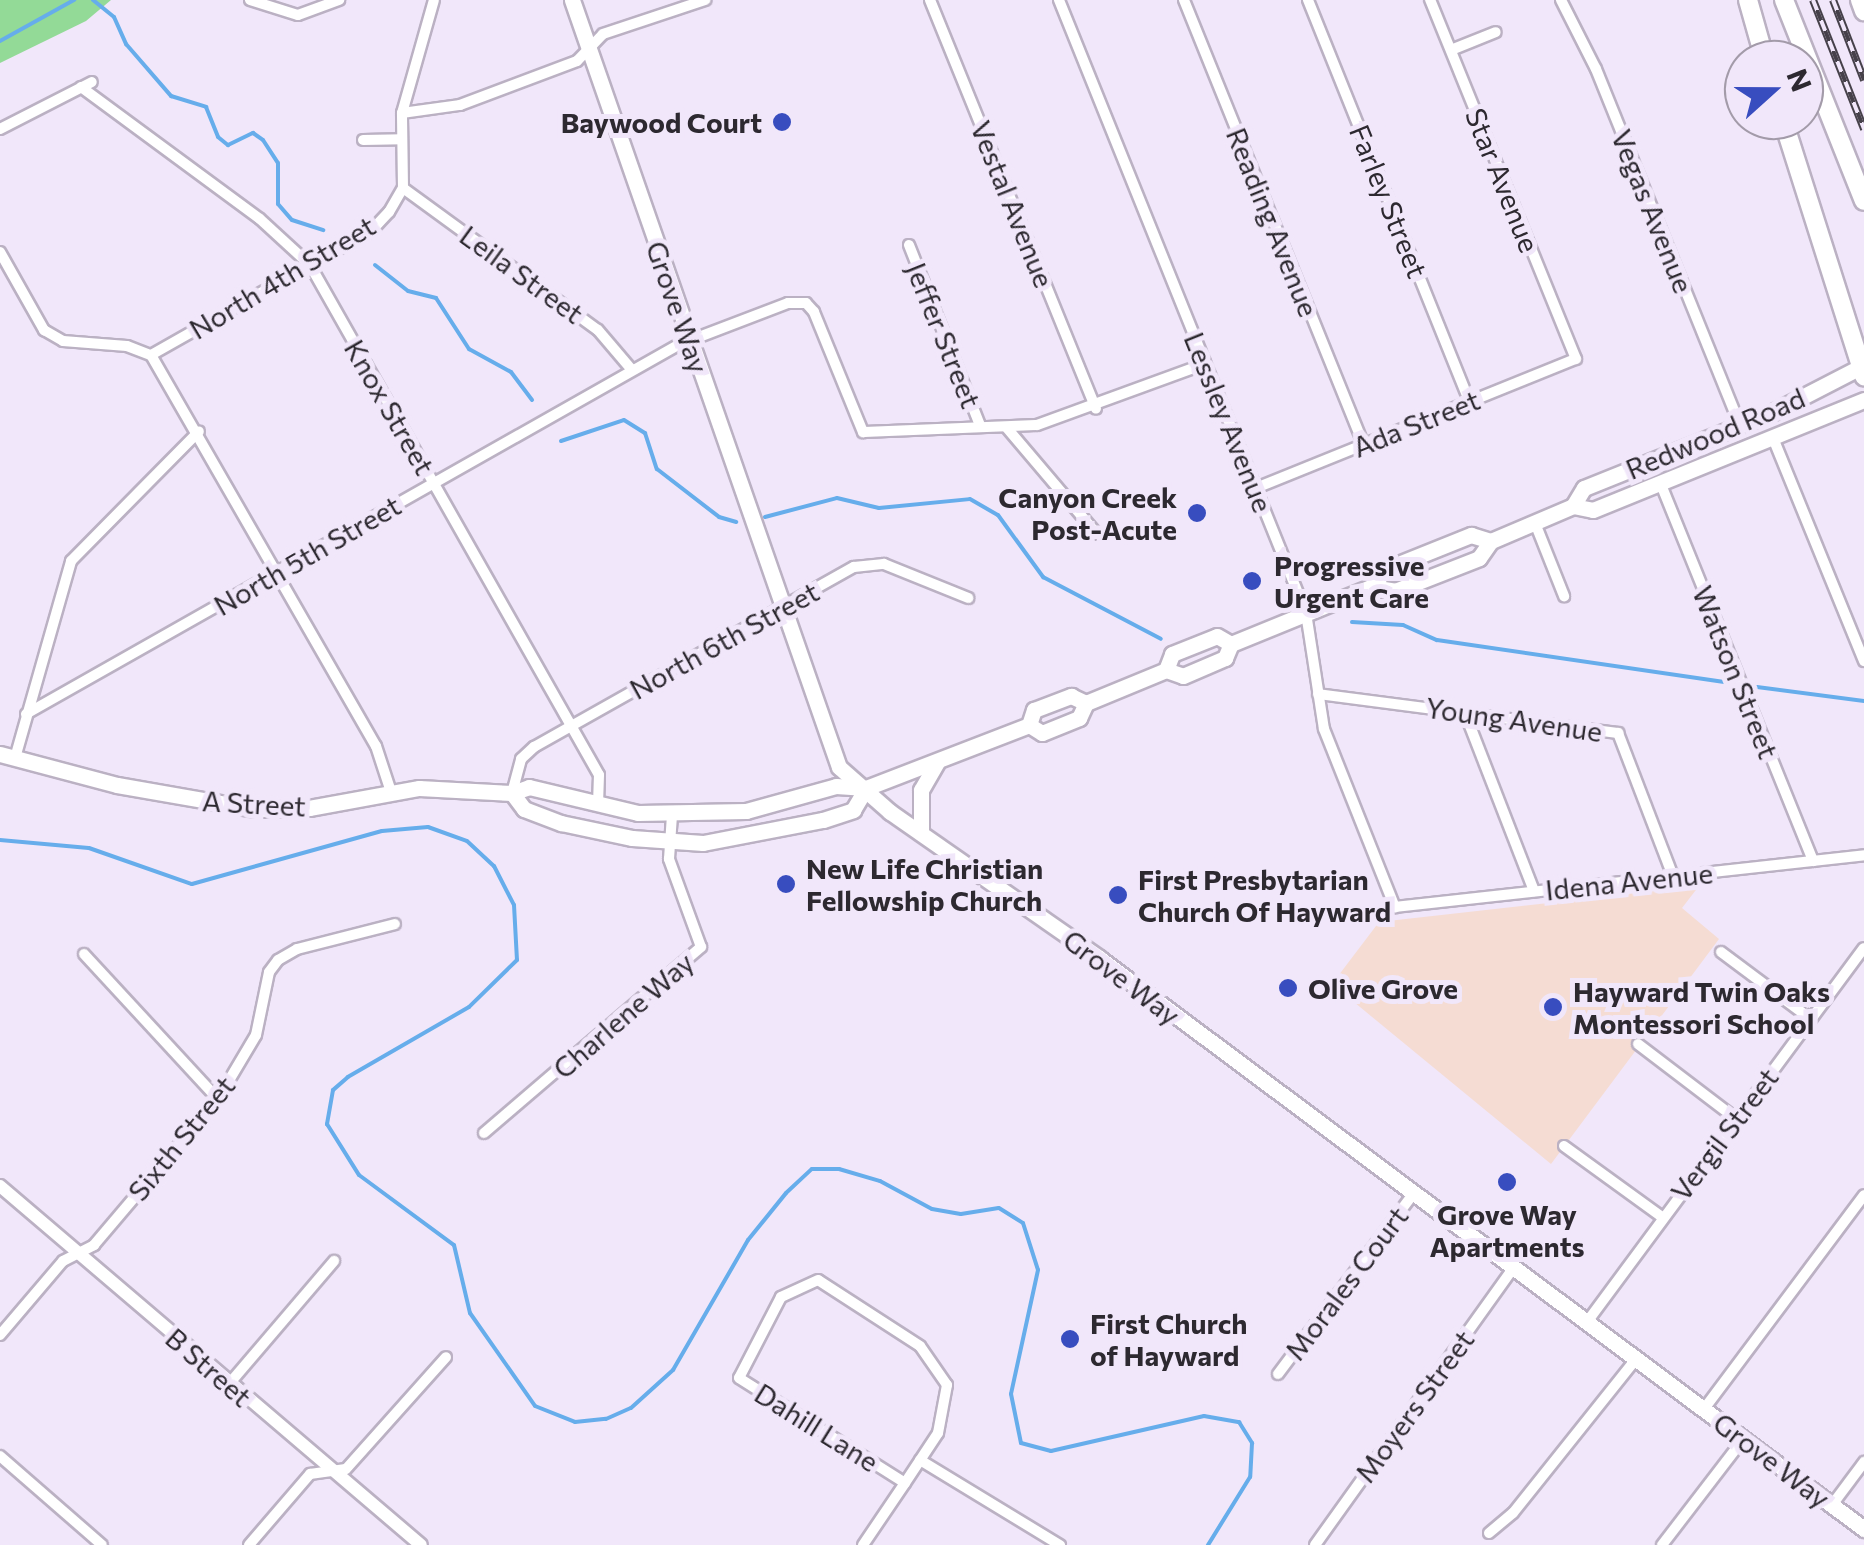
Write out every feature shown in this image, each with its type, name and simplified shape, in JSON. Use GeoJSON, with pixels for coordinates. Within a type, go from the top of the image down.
{"type":"FeatureCollection","features":[{"type":"Feature","properties":{"kind":"highway"},"geometry":{"type":"LineString","coordinates":[[1748,0],[1760,40]]}},
{"type":"Feature","properties":{"kind":"highway"},"geometry":{"type":"LineString","coordinates":[[1784,0],[1864,201]]}},
{"type":"Feature","properties":{"kind":"highway"},"geometry":{"type":"LineString","coordinates":[[1860,0],[1864,10]]}},
{"type":"Feature","properties":{"kind":"highway"},"geometry":{"type":"LineString","coordinates":[[1789,140],[1863,369]]}},
{"type":"Feature","properties":{"kind":"main road","name":"Grove Way"},"geometry":{"type":"LineString","coordinates":[[572,0],[839,766],[922,833],[1414,1192],[1864,1529]]}},
{"type":"Feature","properties":{"kind":"main road","name":"Redwood Road"},"geometry":{"type":"LineString","coordinates":[[672,815],[746,811],[836,786],[866,788],[1028,726],[1042,732],[1052,729],[1079,718],[1086,703],[1166,670],[1182,676],[1207,666],[1225,658],[1231,644],[1306,612],[1371,588],[1395,591],[1479,558],[1491,542],[1573,506],[1584,488],[1740,426],[1863,369]]}},
{"type":"Feature","properties":{"kind":"main road","name":"Redwood Road"},"geometry":{"type":"LineString","coordinates":[[1573,506],[1593,510],[1864,400]]}},
{"type":"Feature","properties":{"kind":"main road","name":"Redwood Road"},"geometry":{"type":"LineString","coordinates":[[1371,588],[1386,570],[1472,535],[1491,542]]}},
{"type":"Feature","properties":{"kind":"main road","name":"Redwood Road"},"geometry":{"type":"LineString","coordinates":[[1166,670],[1172,654],[1184,649],[1217,636],[1231,644]]}},
{"type":"Feature","properties":{"kind":"main road","name":"Redwood Road"},"geometry":{"type":"LineString","coordinates":[[1028,726],[1034,710],[1047,704],[1070,696],[1086,703]]}},
{"type":"Feature","properties":{"kind":"main road","name":"A Street"},"geometry":{"type":"LineString","coordinates":[[7,756],[175,797],[254,808],[309,808],[391,792],[512,793],[529,787],[598,805],[672,815]]}},
{"type":"Feature","properties":{"kind":"main road"},"geometry":{"type":"LineString","coordinates":[[922,833],[921,790],[938,760]]}},
{"type":"Feature","properties":{"kind":"main road","name":"Redwood Road"},"geometry":{"type":"LineString","coordinates":[[669,842],[776,833],[853,810],[866,788]]}},
{"type":"Feature","properties":{"kind":"main road"},"geometry":{"type":"LineString","coordinates":[[512,793],[524,809],[561,823],[669,842]]}},
{"type":"Feature","properties":{"kind":"street"},"geometry":{"type":"LineString","coordinates":[[250,0],[298,15],[339,0]]}},
{"type":"Feature","properties":{"kind":"street"},"geometry":{"type":"LineString","coordinates":[[403,188],[402,113],[434,0]]}},
{"type":"Feature","properties":{"kind":"street"},"geometry":{"type":"LineString","coordinates":[[402,113],[440,112],[577,60],[603,34],[705,0]]}},
{"type":"Feature","properties":{"kind":"street","name":"Vestal Avenue"},"geometry":{"type":"LineString","coordinates":[[930,0],[1096,408]]}},
{"type":"Feature","properties":{"kind":"street","name":"Lessley Avenue"},"geometry":{"type":"LineString","coordinates":[[1059,0],[1306,612],[1324,729],[1394,907]]}},
{"type":"Feature","properties":{"kind":"street","name":"Reading Avenue"},"geometry":{"type":"LineString","coordinates":[[1184,0],[1362,444]]}},
{"type":"Feature","properties":{"kind":"street","name":"Farley Street"},"geometry":{"type":"LineString","coordinates":[[1308,0],[1470,402]]}},
{"type":"Feature","properties":{"kind":"street","name":"Star Avenue"},"geometry":{"type":"LineString","coordinates":[[1430,0],[1576,359]]}},
{"type":"Feature","properties":{"kind":"street","name":"Vegas Avenue"},"geometry":{"type":"LineString","coordinates":[[1561,0],[1596,68],[1740,426]]}},
{"type":"Feature","properties":{"kind":"street"},"geometry":{"type":"LineString","coordinates":[[1451,50],[1496,32]]}},
{"type":"Feature","properties":{"kind":"street","name":"Knox Street"},"geometry":{"type":"LineString","coordinates":[[0,129],[86,85],[260,219],[310,265],[598,776],[598,805]]}},
{"type":"Feature","properties":{"kind":"street"},"geometry":{"type":"LineString","coordinates":[[362,140],[402,138]]}},
{"type":"Feature","properties":{"kind":"street","name":"North 4th Street"},"geometry":{"type":"LineString","coordinates":[[150,354],[372,230],[403,188]]}},
{"type":"Feature","properties":{"kind":"street","name":"Leila Street"},"geometry":{"type":"LineString","coordinates":[[403,188],[598,330],[632,370]]}},
{"type":"Feature","properties":{"kind":"street","name":"Jeffer Street"},"geometry":{"type":"LineString","coordinates":[[908,246],[980,425]]}},
{"type":"Feature","properties":{"kind":"street"},"geometry":{"type":"LineString","coordinates":[[0,252],[44,330],[64,341],[128,346],[150,354],[199,431],[376,746],[391,792]]}},
{"type":"Feature","properties":{"kind":"street","name":"North 5th Street"},"geometry":{"type":"LineString","coordinates":[[26,714],[689,339],[788,302],[806,302],[863,432],[980,425]]}},
{"type":"Feature","properties":{"kind":"street","name":"Ada Street"},"geometry":{"type":"LineString","coordinates":[[1256,488],[1576,359]]}},
{"type":"Feature","properties":{"kind":"street"},"geometry":{"type":"LineString","coordinates":[[980,425],[1008,428],[1096,408],[1205,364]]}},
{"type":"Feature","properties":{"kind":"street","name":"Jeffer Street"},"geometry":{"type":"LineString","coordinates":[[1008,428],[1096,534]]}},
{"type":"Feature","properties":{"kind":"street"},"geometry":{"type":"LineString","coordinates":[[7,756],[26,714],[71,561],[199,431]]}},
{"type":"Feature","properties":{"kind":"street"},"geometry":{"type":"LineString","coordinates":[[1773,438],[1864,661]]}},
{"type":"Feature","properties":{"kind":"street","name":"Watson Street"},"geometry":{"type":"LineString","coordinates":[[1660,482],[1813,861]]}},
{"type":"Feature","properties":{"kind":"street"},"geometry":{"type":"LineString","coordinates":[[1535,523],[1564,596]]}},
{"type":"Feature","properties":{"kind":"street","name":"North 6th Street"},"geometry":{"type":"LineString","coordinates":[[512,793],[526,752],[782,607],[874,562],[968,598]]}},
{"type":"Feature","properties":{"kind":"street","name":"Young Avenue"},"geometry":{"type":"LineString","coordinates":[[1318,694],[1618,733],[1673,876]]}},
{"type":"Feature","properties":{"kind":"street"},"geometry":{"type":"LineString","coordinates":[[1464,713],[1534,892]]}},
{"type":"Feature","properties":{"kind":"street","name":"Charlene Way"},"geometry":{"type":"LineString","coordinates":[[484,1133],[702,947],[675,885],[669,842],[672,815]]}},
{"type":"Feature","properties":{"kind":"street","name":"Idena Avenue"},"geometry":{"type":"LineString","coordinates":[[1394,907],[1864,855]]}},
{"type":"Feature","properties":{"kind":"street","name":"Sixth Street"},"geometry":{"type":"LineString","coordinates":[[0,1335],[63,1261],[94,1245],[218,1099],[256,1035],[268,972],[278,960],[297,948],[395,924]]}},
{"type":"Feature","properties":{"kind":"street","name":"Vergil Street"},"geometry":{"type":"LineString","coordinates":[[1588,1322],[1734,1118],[1864,948]]}},
{"type":"Feature","properties":{"kind":"street"},"geometry":{"type":"LineString","coordinates":[[1721,952],[1811,1020]]}},
{"type":"Feature","properties":{"kind":"street"},"geometry":{"type":"LineString","coordinates":[[84,954],[218,1099]]}},
{"type":"Feature","properties":{"kind":"street"},"geometry":{"type":"LineString","coordinates":[[1638,1044],[1734,1118]]}},
{"type":"Feature","properties":{"kind":"street"},"geometry":{"type":"LineString","coordinates":[[1564,1146],[1662,1217]]}},
{"type":"Feature","properties":{"kind":"street","name":"B Street"},"geometry":{"type":"LineString","coordinates":[[0,1186],[329,1471],[421,1545]]}},
{"type":"Feature","properties":{"kind":"street","name":"Morales Court"},"geometry":{"type":"LineString","coordinates":[[1278,1374],[1414,1192]]}},
{"type":"Feature","properties":{"kind":"street"},"geometry":{"type":"LineString","coordinates":[[1704,1409],[1864,1194]]}},
{"type":"Feature","properties":{"kind":"street"},"geometry":{"type":"LineString","coordinates":[[229,1384],[334,1261]]}},
{"type":"Feature","properties":{"kind":"street","name":"Moyers Street"},"geometry":{"type":"LineString","coordinates":[[1315,1545],[1514,1267]]}},
{"type":"Feature","properties":{"kind":"street","name":"Dahill Lane"},"geometry":{"type":"LineString","coordinates":[[905,1483],[739,1378],[781,1297],[818,1280],[936,1361],[947,1385],[947,1410],[920,1460],[1060,1545]]}},
{"type":"Feature","properties":{"kind":"street"},"geometry":{"type":"LineString","coordinates":[[249,1545],[310,1474],[346,1469],[446,1356]]}},
{"type":"Feature","properties":{"kind":"street"},"geometry":{"type":"LineString","coordinates":[[1489,1533],[1513,1513],[1636,1359]]}},
{"type":"Feature","properties":{"kind":"street"},"geometry":{"type":"LineString","coordinates":[[1662,1545],[1744,1438]]}},
{"type":"Feature","properties":{"kind":"street"},"geometry":{"type":"LineString","coordinates":[[0,1456],[102,1545]]}},
{"type":"Feature","properties":{"kind":"street"},"geometry":{"type":"LineString","coordinates":[[863,1545],[920,1460]]}},
{"type":"Feature","properties":{"kind":"street"},"geometry":{"type":"LineString","coordinates":[[1832,1505],[1864,1462]]}},
{"type":"Feature","properties":{"kind":"shaded area"},"geometry":{"type":"Polygon","coordinates":[[[1699,886],[1682,908],[1719,939],[1551,1164],[1332,984],[1379,922],[1699,886]]]}},
{"type":"Feature","properties":{"kind":"green space"},"geometry":{"type":"Polygon","coordinates":[[[0,0],[111,0],[86,21],[0,63],[0,0]]]}},
{"type":"Feature","properties":{"kind":"waterway"},"geometry":{"type":"LineString","coordinates":[[0,41],[74,0]]}},
{"type":"Feature","properties":{"kind":"waterway"},"geometry":{"type":"LineString","coordinates":[[93,0],[114,17],[126,44],[171,96],[206,107],[218,137],[228,145],[253,133],[263,140],[278,163],[278,204],[292,220],[323,230]]}},
{"type":"Feature","properties":{"kind":"waterway"},"geometry":{"type":"LineString","coordinates":[[375,265],[408,291],[436,298],[469,349],[511,372],[532,400]]}},
{"type":"Feature","properties":{"kind":"waterway"},"geometry":{"type":"LineString","coordinates":[[561,441],[624,420],[645,433],[657,469],[719,517],[736,522]]}},
{"type":"Feature","properties":{"kind":"waterway"},"geometry":{"type":"LineString","coordinates":[[765,517],[837,498],[879,508],[970,499],[998,515],[1043,577],[1161,639]]}},
{"type":"Feature","properties":{"kind":"waterway"},"geometry":{"type":"LineString","coordinates":[[1352,622],[1403,625],[1437,640],[1726,682]]}},
{"type":"Feature","properties":{"kind":"waterway"},"geometry":{"type":"LineString","coordinates":[[1757,687],[1864,701]]}},
{"type":"Feature","properties":{"kind":"waterway"},"geometry":{"type":"LineString","coordinates":[[0,840],[89,848],[192,884],[382,831],[428,827],[467,841],[494,866],[514,905],[517,960],[469,1007],[348,1077],[333,1090],[327,1124],[359,1175],[454,1245],[470,1313],[535,1406],[575,1422],[606,1419],[631,1408],[673,1370],[748,1240],[786,1193],[812,1169],[839,1169],[880,1181],[932,1209],[961,1214],[999,1208],[1023,1223],[1038,1270],[1011,1394],[1021,1443],[1051,1451],[1204,1416],[1239,1422],[1252,1443],[1250,1477],[1208,1545]]}},
{"type":"Feature","properties":{"kind":"railway"},"geometry":{"type":"LineString","coordinates":[[1813,0],[1864,129]]}},
{"type":"Feature","properties":{"kind":"railway"},"geometry":{"type":"LineString","coordinates":[[1833,0],[1864,80]]}},
{"type":"Feature","properties":{"kind":"place","name":"Baywood Court"},"geometry":{"type":"Point","coordinates":[782,122]}},
{"type":"Feature","properties":{"kind":"place","name":"Canyon Creek Post-Acute"},"geometry":{"type":"Point","coordinates":[1197,513]}},
{"type":"Feature","properties":{"kind":"place","name":"Progressive Urgent Care"},"geometry":{"type":"Point","coordinates":[1252,581]}},
{"type":"Feature","properties":{"kind":"place","name":"New Life Christian Fellowship Church"},"geometry":{"type":"Point","coordinates":[786,884]}},
{"type":"Feature","properties":{"kind":"place","name":"First Presbytarian Church Of Hayward"},"geometry":{"type":"Point","coordinates":[1118,895]}},
{"type":"Feature","properties":{"kind":"place","name":"Olive Grove"},"geometry":{"type":"Point","coordinates":[1288,988]}},
{"type":"Feature","properties":{"kind":"place","name":"Hayward Twin Oaks Montessori School"},"geometry":{"type":"Point","coordinates":[1553,1007]}},
{"type":"Feature","properties":{"kind":"place","name":"Grove Way Apartments"},"geometry":{"type":"Point","coordinates":[1507,1182]}},
{"type":"Feature","properties":{"kind":"place","name":"First Church of Hayward"},"geometry":{"type":"Point","coordinates":[1070,1339]}}]}
